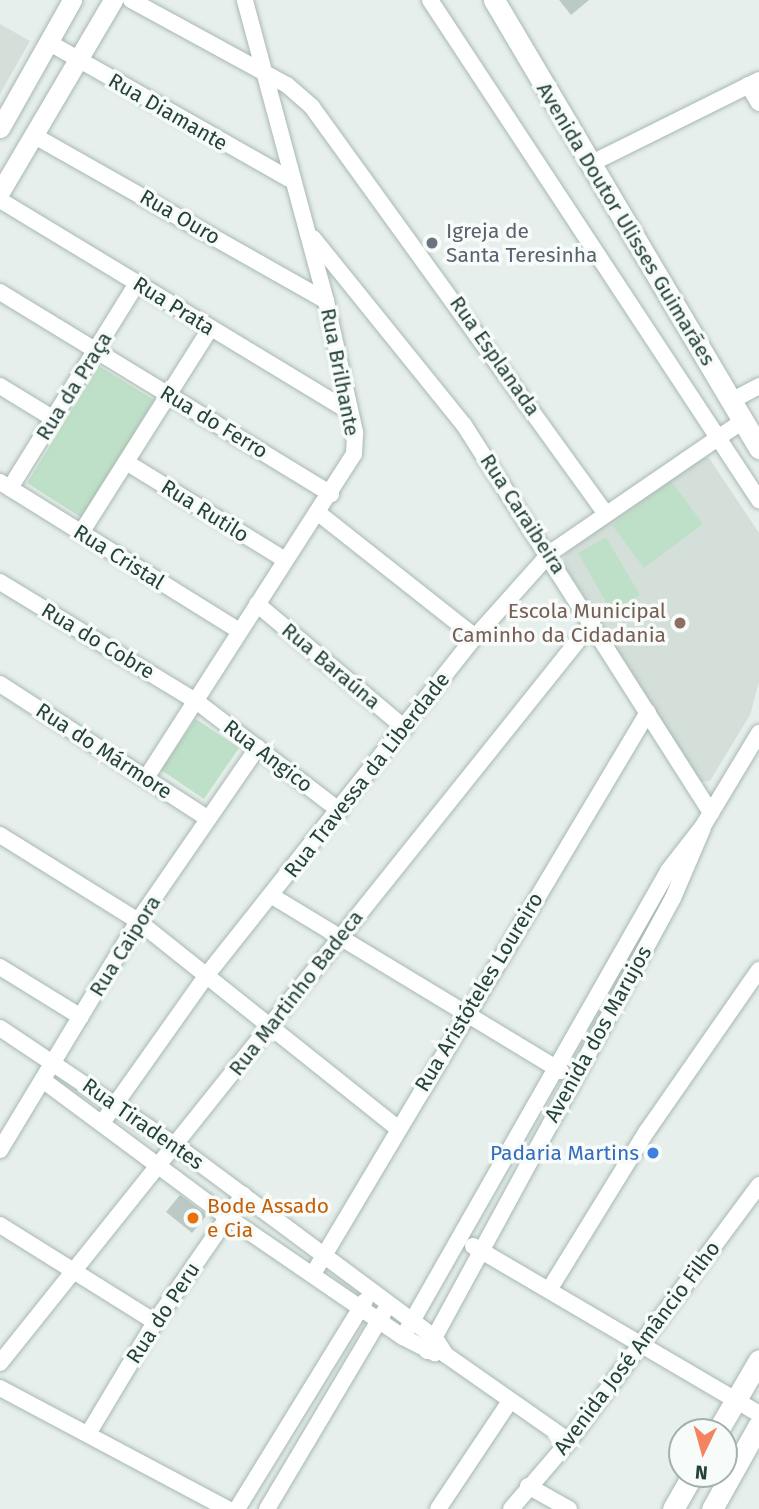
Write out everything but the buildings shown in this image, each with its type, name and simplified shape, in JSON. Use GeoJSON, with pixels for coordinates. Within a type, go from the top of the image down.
{"type":"FeatureCollection","features":[{"type":"Feature","properties":{"kind":"main road","name":"Avenida Doutor Ulisses Guimarães"},"geometry":{"type":"LineString","coordinates":[[494,0],[759,448]]}},
{"type":"Feature","properties":{"kind":"main road"},"geometry":{"type":"LineString","coordinates":[[725,1418],[759,1360]]}},
{"type":"Feature","properties":{"kind":"main road"},"geometry":{"type":"LineString","coordinates":[[712,1509],[759,1425]]}},
{"type":"Feature","properties":{"kind":"main road"},"geometry":{"type":"LineString","coordinates":[[674,1509],[685,1488]]}},
{"type":"Feature","properties":{"kind":"street"},"geometry":{"type":"LineString","coordinates":[[0,128],[72,0]]}},
{"type":"Feature","properties":{"kind":"street"},"geometry":{"type":"LineString","coordinates":[[0,192],[113,0]]}},
{"type":"Feature","properties":{"kind":"street","name":"Rua Esplanada"},"geometry":{"type":"LineString","coordinates":[[131,0],[269,77],[312,107],[606,514]]}},
{"type":"Feature","properties":{"kind":"street","name":"Rua Brilhante"},"geometry":{"type":"LineString","coordinates":[[146,778],[285,560],[331,494],[354,454],[349,411],[326,301],[309,233],[289,179],[269,77],[245,0]]}},
{"type":"Feature","properties":{"kind":"street"},"geometry":{"type":"LineString","coordinates":[[430,0],[759,500]]}},
{"type":"Feature","properties":{"kind":"street","name":"Rua Diamante"},"geometry":{"type":"LineString","coordinates":[[48,42],[289,179]]}},
{"type":"Feature","properties":{"kind":"street"},"geometry":{"type":"LineString","coordinates":[[590,164],[753,82],[759,103]]}},
{"type":"Feature","properties":{"kind":"street","name":"Rua Ouro"},"geometry":{"type":"LineString","coordinates":[[33,135],[326,301]]}},
{"type":"Feature","properties":{"kind":"street","name":"Rua Prata"},"geometry":{"type":"LineString","coordinates":[[0,200],[349,411]]}},
{"type":"Feature","properties":{"kind":"street","name":"Rua Caraibeira"},"geometry":{"type":"LineString","coordinates":[[309,233],[464,425],[550,553],[648,712],[707,820]]}},
{"type":"Feature","properties":{"kind":"street","name":"Rua da Praça"},"geometry":{"type":"LineString","coordinates":[[5,485],[54,419],[137,283]]}},
{"type":"Feature","properties":{"kind":"street","name":"Rua do Ferro"},"geometry":{"type":"LineString","coordinates":[[0,292],[331,494]]}},
{"type":"Feature","properties":{"kind":"street"},"geometry":{"type":"LineString","coordinates":[[81,533],[211,328]]}},
{"type":"Feature","properties":{"kind":"street"},"geometry":{"type":"LineString","coordinates":[[0,386],[54,419]]}},
{"type":"Feature","properties":{"kind":"street"},"geometry":{"type":"LineString","coordinates":[[732,401],[759,386]]}},
{"type":"Feature","properties":{"kind":"street","name":"Rua Travessa da Liberdade"},"geometry":{"type":"LineString","coordinates":[[102,1123],[206,976],[272,897],[475,637],[550,553],[743,421]]}},
{"type":"Feature","properties":{"kind":"street","name":"Rua Rutilo"},"geometry":{"type":"LineString","coordinates":[[126,462],[285,560]]}},
{"type":"Feature","properties":{"kind":"street","name":"Rua Cristal"},"geometry":{"type":"LineString","coordinates":[[5,485],[239,631]]}},
{"type":"Feature","properties":{"kind":"street"},"geometry":{"type":"LineString","coordinates":[[317,512],[475,637]]}},
{"type":"Feature","properties":{"kind":"street","name":"Rua do Cobre"},"geometry":{"type":"LineString","coordinates":[[0,582],[196,701]]}},
{"type":"Feature","properties":{"kind":"street","name":"Rua Baraúna"},"geometry":{"type":"LineString","coordinates":[[257,604],[405,728]]}},
{"type":"Feature","properties":{"kind":"street","name":"Rua Martinho Badeca"},"geometry":{"type":"LineString","coordinates":[[0,1363],[178,1147],[336,938],[592,623]]}},
{"type":"Feature","properties":{"kind":"street","name":"Rua do Mármore"},"geometry":{"type":"LineString","coordinates":[[0,684],[207,818]]}},
{"type":"Feature","properties":{"kind":"street","name":"Rua Angico"},"geometry":{"type":"LineString","coordinates":[[196,701],[340,811]]}},
{"type":"Feature","properties":{"kind":"street","name":"Rua Aristóteles Loureiro"},"geometry":{"type":"LineString","coordinates":[[313,1274],[466,1011],[648,712]]}},
{"type":"Feature","properties":{"kind":"street","name":"Avenida dos Marujos"},"geometry":{"type":"LineString","coordinates":[[403,1337],[462,1239],[553,1067],[668,871],[707,820],[759,733]]}},
{"type":"Feature","properties":{"kind":"street","name":"Rua Caipora"},"geometry":{"type":"LineString","coordinates":[[0,1150],[55,1063],[138,921],[258,747]]}},
{"type":"Feature","properties":{"kind":"street","name":"Avenida dos Marujos"},"geometry":{"type":"LineString","coordinates":[[431,1345],[572,1078],[679,888],[707,820]]}},
{"type":"Feature","properties":{"kind":"street"},"geometry":{"type":"LineString","coordinates":[[0,835],[138,921],[399,1129]]}},
{"type":"Feature","properties":{"kind":"street"},"geometry":{"type":"LineString","coordinates":[[272,897],[336,938],[466,1011],[572,1078]]}},
{"type":"Feature","properties":{"kind":"street"},"geometry":{"type":"LineString","coordinates":[[0,967],[81,1017]]}},
{"type":"Feature","properties":{"kind":"street"},"geometry":{"type":"LineString","coordinates":[[549,1290],[647,1131],[759,970]]}},
{"type":"Feature","properties":{"kind":"street","name":"Rua Tiradentes"},"geometry":{"type":"LineString","coordinates":[[0,1028],[178,1147],[413,1322],[431,1345]]}},
{"type":"Feature","properties":{"kind":"street","name":"Rua Tiradentes"},"geometry":{"type":"LineString","coordinates":[[44,1081],[226,1216],[360,1308],[403,1337],[431,1345],[569,1441]]}},
{"type":"Feature","properties":{"kind":"street","name":"Avenida José Amâncio Filho"},"geometry":{"type":"LineString","coordinates":[[511,1509],[569,1441],[759,1185]]}},
{"type":"Feature","properties":{"kind":"street","name":"Rua do Peru"},"geometry":{"type":"LineString","coordinates":[[88,1434],[155,1322],[243,1195]]}},
{"type":"Feature","properties":{"kind":"street"},"geometry":{"type":"LineString","coordinates":[[0,1225],[76,1270],[155,1322]]}},
{"type":"Feature","properties":{"kind":"street"},"geometry":{"type":"LineString","coordinates":[[462,1239],[759,1414]]}},
{"type":"Feature","properties":{"kind":"street"},"geometry":{"type":"LineString","coordinates":[[237,1509],[371,1293]]}},
{"type":"Feature","properties":{"kind":"street"},"geometry":{"type":"LineString","coordinates":[[267,1509],[388,1306]]}},
{"type":"Feature","properties":{"kind":"street"},"geometry":{"type":"LineString","coordinates":[[0,1388],[228,1509]]}},
{"type":"Feature","properties":{"kind":"street"},"geometry":{"type":"LineString","coordinates":[[438,1509],[510,1401]]}},
{"type":"Feature","properties":{"kind":"street"},"geometry":{"type":"LineString","coordinates":[[528,1486],[569,1509]]}},
{"type":"Feature","properties":{"kind":"shaded area"},"geometry":{"type":"Polygon","coordinates":[[[0,24],[30,41],[0,94],[0,24]]]}},
{"type":"Feature","properties":{"kind":"shaded area","name":"Escola Municipal Caminho da Cidadania"},"geometry":{"type":"Polygon","coordinates":[[[699,457],[709,458],[759,533],[759,682],[750,715],[710,781],[700,782],[563,563],[565,554],[699,457]]]}},
{"type":"Feature","properties":{"kind":"green space"},"geometry":{"type":"Polygon","coordinates":[[[99,366],[154,400],[82,518],[27,483],[99,366]]]}},
{"type":"Feature","properties":{"kind":"green space"},"geometry":{"type":"Polygon","coordinates":[[[671,481],[703,524],[644,568],[612,525],[671,481]]]}},
{"type":"Feature","properties":{"kind":"green space"},"geometry":{"type":"Polygon","coordinates":[[[606,537],[640,595],[611,611],[578,553],[606,537]]]}},
{"type":"Feature","properties":{"kind":"green space"},"geometry":{"type":"Polygon","coordinates":[[[196,719],[239,748],[204,799],[161,770],[196,719]]]}},
{"type":"Feature","properties":{"kind":"place","name":"Igreja de Santa Teresinha"},"geometry":{"type":"Point","coordinates":[432,243]}},
{"type":"Feature","properties":{"kind":"place","name":"Escola Municipal Caminho da Cidadania"},"geometry":{"type":"Point","coordinates":[680,623]}},
{"type":"Feature","properties":{"kind":"place","name":"Padaria Martins"},"geometry":{"type":"Point","coordinates":[653,1153]}},
{"type":"Feature","properties":{"kind":"place","name":"Bode Assado e Cia"},"geometry":{"type":"Point","coordinates":[193,1218]}}]}
